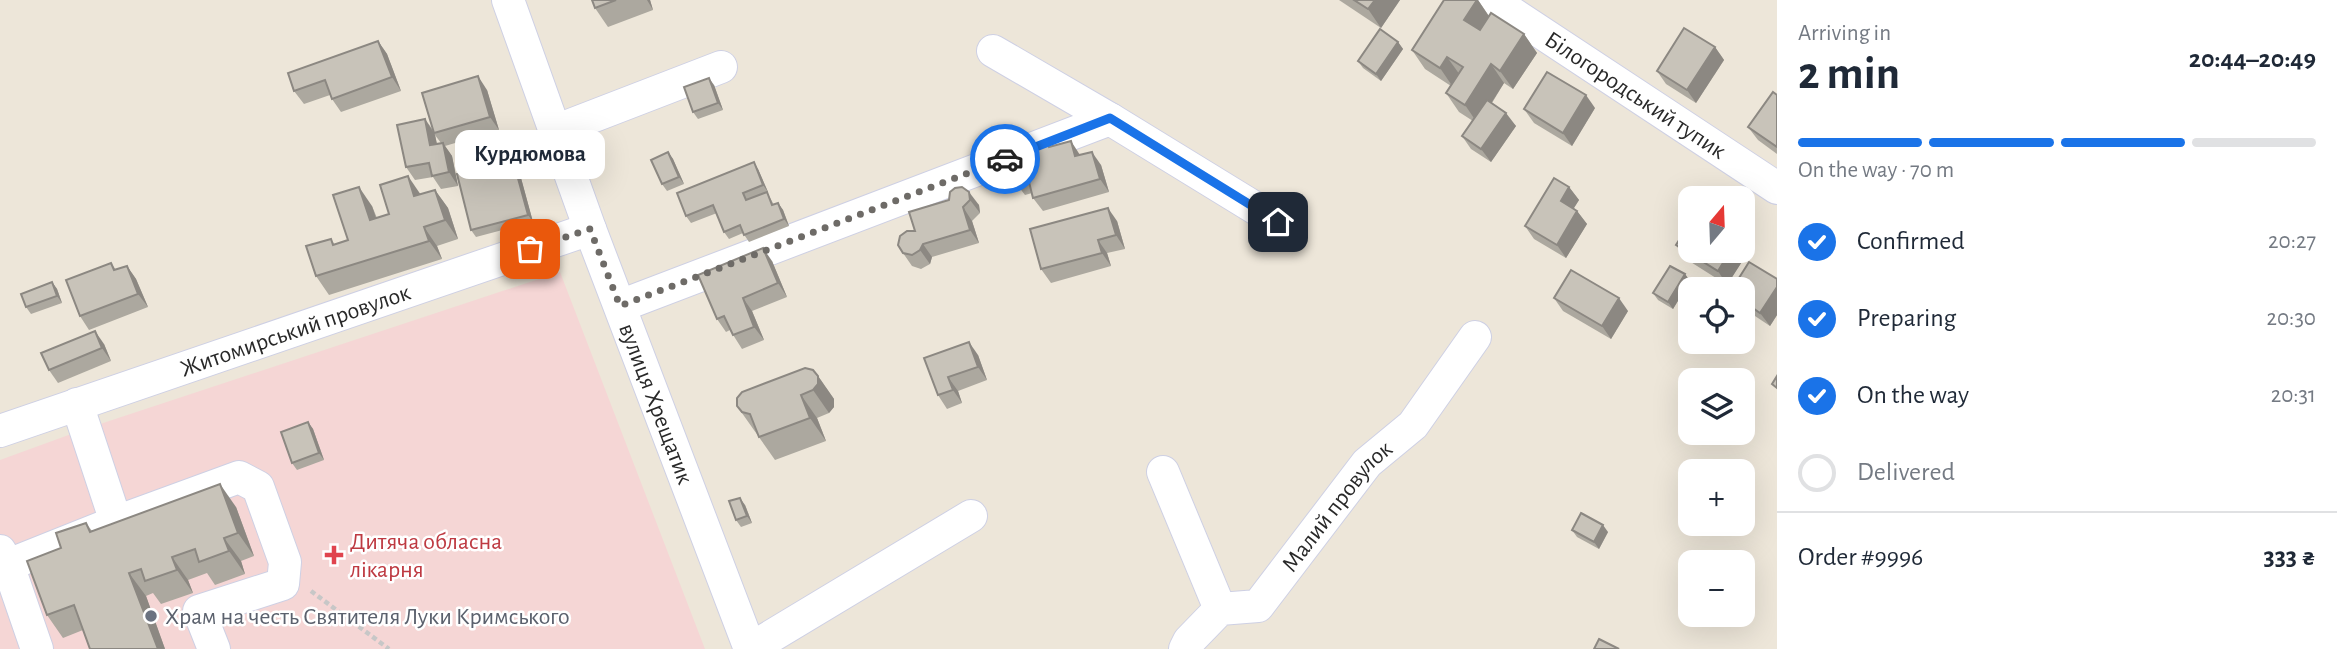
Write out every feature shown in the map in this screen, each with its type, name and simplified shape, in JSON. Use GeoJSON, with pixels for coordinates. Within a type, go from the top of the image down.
{"type":"FeatureCollection","features":[{"type":"Feature","properties":{"kind":"street","name":"вулиця Хрещатик"},"geometry":{"type":"LineString","coordinates":[[508,0],[590,229],[750,649]]}},
{"type":"Feature","properties":{"kind":"street","name":"Білогородський тупик"},"geometry":{"type":"LineString","coordinates":[[1492,0],[1777,188]]}},
{"type":"Feature","properties":{"kind":"street"},"geometry":{"type":"LineString","coordinates":[[993,51],[1110,118],[1278,222]]}},
{"type":"Feature","properties":{"kind":"street"},"geometry":{"type":"LineString","coordinates":[[555,131],[721,67]]}},
{"type":"Feature","properties":{"kind":"street"},"geometry":{"type":"LineString","coordinates":[[620,306],[1110,118]]}},
{"type":"Feature","properties":{"kind":"street","name":"Житомирський провулок"},"geometry":{"type":"LineString","coordinates":[[0,431],[590,229]]}},
{"type":"Feature","properties":{"kind":"street","name":"Малий провулок"},"geometry":{"type":"LineString","coordinates":[[1220,609],[1258,606],[1367,463],[1413,425],[1475,337]]}},
{"type":"Feature","properties":{"kind":"street"},"geometry":{"type":"LineString","coordinates":[[77,404],[116,522]]}},
{"type":"Feature","properties":{"kind":"street"},"geometry":{"type":"LineString","coordinates":[[1163,472],[1220,609],[1189,641],[1185,649]]}},
{"type":"Feature","properties":{"kind":"street"},"geometry":{"type":"LineString","coordinates":[[37,649],[4,558],[116,522],[239,477],[258,487],[285,562],[283,584],[199,611],[214,649]]}},
{"type":"Feature","properties":{"kind":"street"},"geometry":{"type":"LineString","coordinates":[[750,649],[971,516]]}},
{"type":"Feature","properties":{"kind":"path"},"geometry":{"type":"LineString","coordinates":[[283,584],[312,592],[389,649]]}},
{"type":"Feature","properties":{"kind":"shaded area","name":"Дитяча обласна лікарня"},"geometry":{"type":"Polygon","coordinates":[[[560,272],[705,649],[0,649],[0,460],[85,429],[560,272]]]}},
{"type":"Feature","properties":{"kind":"building"},"geometry":{"type":"Polygon","coordinates":[[[592,0],[616,0],[595,8],[592,0]]]}},
{"type":"Feature","properties":{"kind":"building"},"geometry":{"type":"Polygon","coordinates":[[[1354,0],[1375,0],[1368,9],[1354,0]]]}},
{"type":"Feature","properties":{"kind":"building"},"geometry":{"type":"Polygon","coordinates":[[[1444,0],[1477,0],[1464,20],[1480,30],[1491,13],[1524,34],[1500,71],[1491,64],[1465,105],[1446,93],[1463,67],[1447,57],[1440,68],[1412,50],[1444,0]]]}},
{"type":"Feature","properties":{"kind":"building"},"geometry":{"type":"Polygon","coordinates":[[[1684,28],[1715,47],[1687,90],[1657,71],[1684,28]]]}},
{"type":"Feature","properties":{"kind":"building"},"geometry":{"type":"Polygon","coordinates":[[[1380,29],[1398,42],[1376,74],[1358,61],[1380,29]]]}},
{"type":"Feature","properties":{"kind":"building"},"geometry":{"type":"Polygon","coordinates":[[[378,41],[392,77],[332,99],[325,80],[294,91],[288,73],[378,41]]]}},
{"type":"Feature","properties":{"kind":"building"},"geometry":{"type":"Polygon","coordinates":[[[1547,72],[1586,95],[1563,133],[1524,109],[1547,72]]]}},
{"type":"Feature","properties":{"kind":"building"},"geometry":{"type":"Polygon","coordinates":[[[478,76],[490,117],[434,133],[422,93],[478,76]]]}},
{"type":"Feature","properties":{"kind":"building"},"geometry":{"type":"Polygon","coordinates":[[[709,78],[718,103],[693,112],[684,87],[709,78]]]}},
{"type":"Feature","properties":{"kind":"building"},"geometry":{"type":"Polygon","coordinates":[[[1773,92],[1777,95],[1777,147],[1748,127],[1773,92]]]}},
{"type":"Feature","properties":{"kind":"building"},"geometry":{"type":"Polygon","coordinates":[[[1487,100],[1506,113],[1481,149],[1462,136],[1487,100]]]}},
{"type":"Feature","properties":{"kind":"building"},"geometry":{"type":"Polygon","coordinates":[[[425,119],[430,145],[443,143],[449,172],[432,176],[429,163],[406,167],[397,125],[425,119]]]}},
{"type":"Feature","properties":{"kind":"building"},"geometry":{"type":"Polygon","coordinates":[[[1047,141],[1049,147],[1071,141],[1075,156],[1092,152],[1100,179],[1033,198],[1028,178],[1015,182],[1009,159],[1034,152],[1032,145],[1047,141]]]}},
{"type":"Feature","properties":{"kind":"building"},"geometry":{"type":"Polygon","coordinates":[[[668,152],[679,177],[662,184],[651,160],[668,152]]]}},
{"type":"Feature","properties":{"kind":"building"},"geometry":{"type":"Polygon","coordinates":[[[513,160],[528,215],[471,230],[457,174],[513,160]]]}},
{"type":"Feature","properties":{"kind":"building"},"geometry":{"type":"Polygon","coordinates":[[[754,162],[763,185],[743,193],[746,200],[767,192],[772,205],[778,203],[784,219],[744,235],[740,225],[724,232],[713,205],[686,216],[677,193],[754,162]]]}},
{"type":"Feature","properties":{"kind":"building"},"geometry":{"type":"Polygon","coordinates":[[[408,176],[414,196],[435,190],[445,220],[424,227],[429,241],[316,276],[306,246],[331,239],[333,245],[348,240],[333,195],[359,187],[370,220],[389,214],[380,185],[408,176]]]}},
{"type":"Feature","properties":{"kind":"building"},"geometry":{"type":"Polygon","coordinates":[[[1554,178],[1569,187],[1561,201],[1577,211],[1557,245],[1525,226],[1554,178]]]}},
{"type":"Feature","properties":{"kind":"building"},"geometry":{"type":"Polygon","coordinates":[[[962,187],[969,192],[970,200],[963,207],[970,230],[923,244],[920,250],[912,255],[903,253],[898,245],[900,236],[907,231],[915,231],[909,212],[949,200],[950,192],[962,187]]]}},
{"type":"Feature","properties":{"kind":"building"},"geometry":{"type":"Polygon","coordinates":[[[1108,208],[1116,235],[1098,240],[1102,253],[1041,269],[1030,229],[1108,208]]]}},
{"type":"Feature","properties":{"kind":"building"},"geometry":{"type":"Polygon","coordinates":[[[763,248],[778,283],[743,298],[754,327],[733,335],[724,316],[717,319],[698,275],[763,248]]]}},
{"type":"Feature","properties":{"kind":"building"},"geometry":{"type":"Polygon","coordinates":[[[111,263],[114,270],[127,266],[138,294],[80,316],[66,280],[111,263]]]}},
{"type":"Feature","properties":{"kind":"building"},"geometry":{"type":"Polygon","coordinates":[[[1705,263],[1723,263],[1718,271],[1705,263]]]}},
{"type":"Feature","properties":{"kind":"building"},"geometry":{"type":"Polygon","coordinates":[[[1751,263],[1777,279],[1777,287],[1760,313],[1755,309],[1755,277],[1740,277],[1751,263]]]}},
{"type":"Feature","properties":{"kind":"building"},"geometry":{"type":"Polygon","coordinates":[[[1670,266],[1685,274],[1678,277],[1678,286],[1668,302],[1653,293],[1670,266]]]}},
{"type":"Feature","properties":{"kind":"building"},"geometry":{"type":"Polygon","coordinates":[[[1571,270],[1619,298],[1602,326],[1554,298],[1571,270]]]}},
{"type":"Feature","properties":{"kind":"building"},"geometry":{"type":"Polygon","coordinates":[[[52,282],[57,296],[26,307],[21,294],[52,282]]]}},
{"type":"Feature","properties":{"kind":"building"},"geometry":{"type":"Polygon","coordinates":[[[95,331],[102,348],[49,370],[41,353],[95,331]]]}},
{"type":"Feature","properties":{"kind":"building"},"geometry":{"type":"Polygon","coordinates":[[[969,342],[978,367],[948,377],[953,390],[938,395],[924,358],[969,342]]]}},
{"type":"Feature","properties":{"kind":"building"},"geometry":{"type":"Polygon","coordinates":[[[805,368],[813,370],[818,376],[818,384],[813,390],[801,395],[810,418],[759,437],[750,414],[742,412],[737,406],[737,398],[742,392],[805,368]]]}},
{"type":"Feature","properties":{"kind":"building"},"geometry":{"type":"Polygon","coordinates":[[[308,422],[319,453],[292,463],[281,432],[308,422]]]}},
{"type":"Feature","properties":{"kind":"building"},"geometry":{"type":"Polygon","coordinates":[[[220,484],[238,533],[224,538],[229,551],[199,562],[195,549],[172,557],[177,570],[145,581],[141,569],[129,573],[158,649],[90,649],[74,605],[47,615],[27,561],[61,548],[56,533],[86,523],[90,532],[220,484]]]}},
{"type":"Feature","properties":{"kind":"building"},"geometry":{"type":"Polygon","coordinates":[[[740,498],[747,516],[736,520],[729,501],[740,498]]]}},
{"type":"Feature","properties":{"kind":"building"},"geometry":{"type":"Polygon","coordinates":[[[1581,513],[1603,525],[1594,542],[1572,530],[1581,513]]]}},
{"type":"Feature","properties":{"kind":"building"},"geometry":{"type":"Polygon","coordinates":[[[1599,639],[1619,649],[1594,649],[1599,639]]]}},
{"type":"Feature","properties":{"kind":"way so far"},"geometry":{"type":"LineString","coordinates":[[530,249],[590,229],[620,306],[1005,159]]}},
{"type":"Feature","properties":{"kind":"place","name":"Курдюмова"},"geometry":{"type":"Point","coordinates":[530,249]}},
{"type":"Feature","properties":{"kind":"place","name":"Дитяча обласна лікарня"},"geometry":{"type":"Point","coordinates":[334,555]}},
{"type":"Feature","properties":{"kind":"place","name":"Храм на честь Святителя Луки Кримського"},"geometry":{"type":"Point","coordinates":[151,616]}},
{"type":"Feature","properties":{"kind":"route"},"geometry":{"type":"LineString","coordinates":[[1005,159],[1110,118],[1278,222]]}}]}
